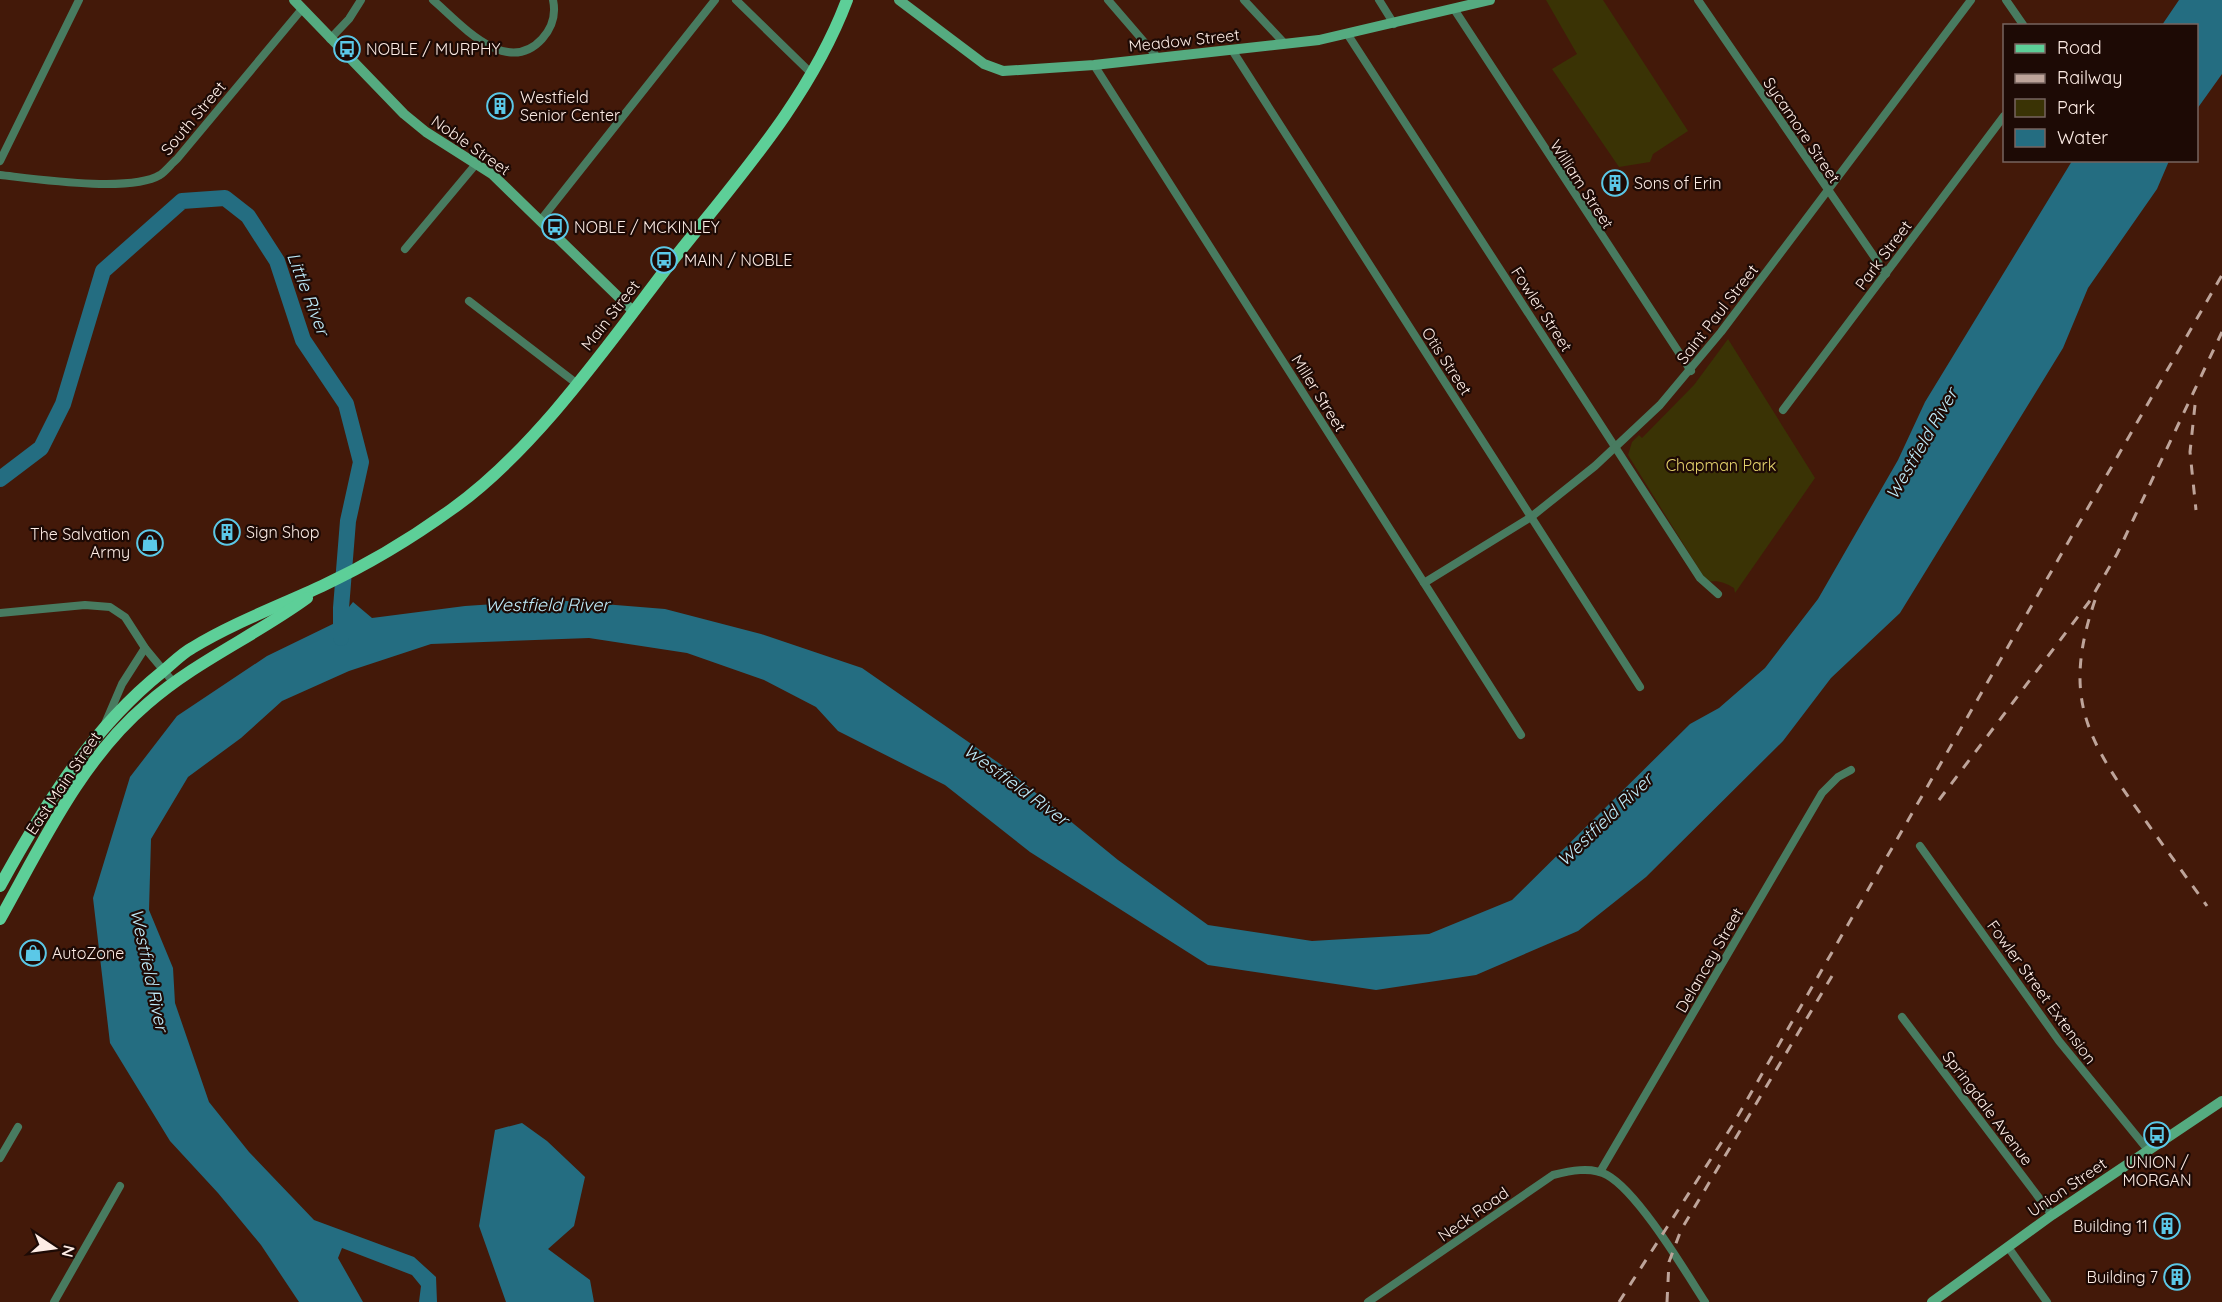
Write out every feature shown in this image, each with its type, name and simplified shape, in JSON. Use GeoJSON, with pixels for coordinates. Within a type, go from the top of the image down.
{"type":"FeatureCollection","features":[{"type":"Feature","properties":{"kind":"main road","name":"Main Street"},"geometry":{"type":"LineString","coordinates":[[391,548],[476,492],[501,468],[576,383],[781,124],[832,37],[848,0]]}},
{"type":"Feature","properties":{"kind":"main road","name":"Meadow Street"},"geometry":{"type":"LineString","coordinates":[[899,0],[994,69],[1094,65],[1285,44],[1347,35],[1490,0]]}},
{"type":"Feature","properties":{"kind":"main road","name":"Noble Street"},"geometry":{"type":"LineString","coordinates":[[298,4],[404,114],[492,174],[633,312]]}},
{"type":"Feature","properties":{"kind":"main road","name":"East Main Street"},"geometry":{"type":"LineString","coordinates":[[0,886],[59,786],[104,726],[163,671],[189,650],[325,584],[391,548]]}},
{"type":"Feature","properties":{"kind":"main road","name":"East Main Street"},"geometry":{"type":"LineString","coordinates":[[0,919],[49,831],[97,759],[146,704],[198,665],[279,618],[325,584]]}},
{"type":"Feature","properties":{"kind":"main road","name":"Union Street"},"geometry":{"type":"LineString","coordinates":[[1932,1302],[2052,1215],[2222,1101]]}},
{"type":"Feature","properties":{"kind":"street"},"geometry":{"type":"LineString","coordinates":[[0,160],[79,0]]}},
{"type":"Feature","properties":{"kind":"street"},"geometry":{"type":"LineString","coordinates":[[330,39],[349,19],[361,0]]}},
{"type":"Feature","properties":{"kind":"street"},"geometry":{"type":"LineString","coordinates":[[433,0],[486,45],[499,51],[513,52],[533,47],[544,38],[553,19],[553,0]]}},
{"type":"Feature","properties":{"kind":"street"},"geometry":{"type":"LineString","coordinates":[[540,221],[715,0]]}},
{"type":"Feature","properties":{"kind":"street"},"geometry":{"type":"LineString","coordinates":[[736,0],[812,74]]}},
{"type":"Feature","properties":{"kind":"street"},"geometry":{"type":"LineString","coordinates":[[1107,0],[1158,58]]}},
{"type":"Feature","properties":{"kind":"street"},"geometry":{"type":"LineString","coordinates":[[1244,0],[1285,44]]}},
{"type":"Feature","properties":{"kind":"street"},"geometry":{"type":"LineString","coordinates":[[1379,0],[1394,24]]}},
{"type":"Feature","properties":{"kind":"street","name":"Sycamore Street"},"geometry":{"type":"LineString","coordinates":[[1698,0],[1886,274]]}},
{"type":"Feature","properties":{"kind":"street","name":"Saint Paul Street"},"geometry":{"type":"LineString","coordinates":[[1424,583],[1531,517],[1617,447],[1690,371],[1828,192],[1971,0]]}},
{"type":"Feature","properties":{"kind":"street"},"geometry":{"type":"LineString","coordinates":[[2006,0],[2023,24]]}},
{"type":"Feature","properties":{"kind":"street","name":"South Street"},"geometry":{"type":"LineString","coordinates":[[0,175],[114,183],[147,180],[160,174],[177,159],[298,4]]}},
{"type":"Feature","properties":{"kind":"street","name":"William Street"},"geometry":{"type":"LineString","coordinates":[[1454,9],[1690,371]]}},
{"type":"Feature","properties":{"kind":"street","name":"Fowler Street"},"geometry":{"type":"LineString","coordinates":[[1347,35],[1617,447],[1700,578],[1718,594]]}},
{"type":"Feature","properties":{"kind":"street","name":"Otis Street"},"geometry":{"type":"LineString","coordinates":[[1232,50],[1640,687]]}},
{"type":"Feature","properties":{"kind":"street","name":"Miller Street"},"geometry":{"type":"LineString","coordinates":[[1094,65],[1521,735]]}},
{"type":"Feature","properties":{"kind":"street","name":"Park Street"},"geometry":{"type":"LineString","coordinates":[[1783,410],[2003,117]]}},
{"type":"Feature","properties":{"kind":"street"},"geometry":{"type":"LineString","coordinates":[[405,249],[476,164]]}},
{"type":"Feature","properties":{"kind":"street"},"geometry":{"type":"LineString","coordinates":[[469,300],[576,383]]}},
{"type":"Feature","properties":{"kind":"street"},"geometry":{"type":"LineString","coordinates":[[0,614],[86,605],[110,607],[124,616],[145,648],[174,683]]}},
{"type":"Feature","properties":{"kind":"street"},"geometry":{"type":"LineString","coordinates":[[104,726],[108,712],[145,648]]}},
{"type":"Feature","properties":{"kind":"street","name":"Delancey Street"},"geometry":{"type":"LineString","coordinates":[[1600,1172],[1822,793],[1838,777],[1851,770]]}},
{"type":"Feature","properties":{"kind":"street","name":"Fowler Street Extension"},"geometry":{"type":"LineString","coordinates":[[1920,846],[2060,1041],[2148,1150]]}},
{"type":"Feature","properties":{"kind":"street","name":"Springdale Avenue"},"geometry":{"type":"LineString","coordinates":[[1902,1017],[2052,1215]]}},
{"type":"Feature","properties":{"kind":"street"},"geometry":{"type":"LineString","coordinates":[[0,1158],[18,1127]]}},
{"type":"Feature","properties":{"kind":"street","name":"Neck Road"},"geometry":{"type":"LineString","coordinates":[[1368,1302],[1553,1175],[1575,1170],[1600,1172]]}},
{"type":"Feature","properties":{"kind":"street"},"geometry":{"type":"LineString","coordinates":[[1600,1172],[1621,1186],[1639,1207],[1705,1302]]}},
{"type":"Feature","properties":{"kind":"street"},"geometry":{"type":"LineString","coordinates":[[54,1302],[120,1186]]}},
{"type":"Feature","properties":{"kind":"street"},"geometry":{"type":"LineString","coordinates":[[2008,1247],[2048,1302]]}},
{"type":"Feature","properties":{"kind":"green space"},"geometry":{"type":"Polygon","coordinates":[[[1546,0],[1603,0],[1688,131],[1653,154],[1650,162],[1619,167],[1552,69],[1577,54],[1546,0]]]}},
{"type":"Feature","properties":{"kind":"green space","name":"Chapman Park"},"geometry":{"type":"Polygon","coordinates":[[[1728,339],[1815,478],[1735,593],[1734,588],[1724,583],[1707,582],[1628,455],[1632,442],[1639,435],[1642,438],[1694,385],[1728,339]]]}},
{"type":"Feature","properties":{"kind":"water"},"geometry":{"type":"Polygon","coordinates":[[[2179,0],[2222,0],[2222,74],[2198,108],[2198,24],[2163,24],[2179,0]]]}},
{"type":"Feature","properties":{"kind":"water","name":"Westfield River"},"geometry":{"type":"Polygon","coordinates":[[[2071,162],[2169,162],[2157,189],[2088,288],[2063,348],[1900,613],[1831,678],[1783,741],[1646,877],[1578,931],[1476,975],[1376,990],[1208,965],[1030,852],[945,785],[838,731],[816,707],[764,680],[687,653],[589,638],[431,644],[349,671],[282,701],[241,738],[188,777],[151,839],[149,910],[173,968],[175,1003],[209,1102],[249,1152],[314,1220],[414,1257],[436,1277],[437,1302],[419,1302],[421,1286],[412,1275],[342,1248],[338,1258],[363,1302],[299,1302],[261,1245],[218,1193],[170,1141],[110,1043],[93,898],[130,777],[177,716],[267,656],[337,622],[353,602],[372,618],[465,606],[554,600],[665,609],[761,634],[862,668],[1003,766],[1118,860],[1208,925],[1312,941],[1429,934],[1512,900],[1690,724],[1719,708],[1765,668],[1818,599],[1898,460],[1925,402],[2071,162]]]}},
{"type":"Feature","properties":{"kind":"water"},"geometry":{"type":"Polygon","coordinates":[[[522,1123],[547,1141],[585,1177],[574,1226],[548,1249],[590,1280],[594,1302],[506,1302],[479,1226],[495,1130],[522,1123]]]}},
{"type":"Feature","properties":{"kind":"waterway","name":"Little River"},"geometry":{"type":"LineString","coordinates":[[0,479],[41,448],[63,404],[103,271],[182,201],[225,198],[248,216],[277,261],[303,340],[346,404],[361,462],[348,521],[341,638]]}},
{"type":"Feature","properties":{"kind":"railway"},"geometry":{"type":"LineString","coordinates":[[1619,1302],[1732,1126],[2222,275]]}},
{"type":"Feature","properties":{"kind":"railway"},"geometry":{"type":"LineString","coordinates":[[1939,800],[2089,602],[2117,554],[2222,332]]}},
{"type":"Feature","properties":{"kind":"railway"},"geometry":{"type":"LineString","coordinates":[[2195,405],[2190,452],[2196,510]]}},
{"type":"Feature","properties":{"kind":"railway"},"geometry":{"type":"LineString","coordinates":[[2095,600],[2085,633],[2081,662],[2080,688],[2084,713],[2093,737],[2121,786],[2207,906]]}},
{"type":"Feature","properties":{"kind":"railway"},"geometry":{"type":"LineString","coordinates":[[1667,1302],[1669,1262],[1681,1230],[1832,976]]}},
{"type":"Feature","properties":{"kind":"place","name":"NOBLE / MURPHY"},"geometry":{"type":"Point","coordinates":[347,49]}},
{"type":"Feature","properties":{"kind":"place","name":"Westfield Senior Center"},"geometry":{"type":"Point","coordinates":[500,106]}},
{"type":"Feature","properties":{"kind":"place","name":"Sons of Erin"},"geometry":{"type":"Point","coordinates":[1615,183]}},
{"type":"Feature","properties":{"kind":"place","name":"NOBLE / MCKINLEY"},"geometry":{"type":"Point","coordinates":[555,227]}},
{"type":"Feature","properties":{"kind":"place","name":"MAIN / NOBLE"},"geometry":{"type":"Point","coordinates":[664,260]}},
{"type":"Feature","properties":{"kind":"place","name":"Sign Shop"},"geometry":{"type":"Point","coordinates":[227,532]}},
{"type":"Feature","properties":{"kind":"place","name":"The Salvation Army"},"geometry":{"type":"Point","coordinates":[150,543]}},
{"type":"Feature","properties":{"kind":"place","name":"AutoZone"},"geometry":{"type":"Point","coordinates":[33,953]}},
{"type":"Feature","properties":{"kind":"place","name":"UNION / MORGAN"},"geometry":{"type":"Point","coordinates":[2157,1135]}},
{"type":"Feature","properties":{"kind":"place","name":"Building 11"},"geometry":{"type":"Point","coordinates":[2167,1226]}},
{"type":"Feature","properties":{"kind":"place","name":"Building 7"},"geometry":{"type":"Point","coordinates":[2177,1277]}}]}
